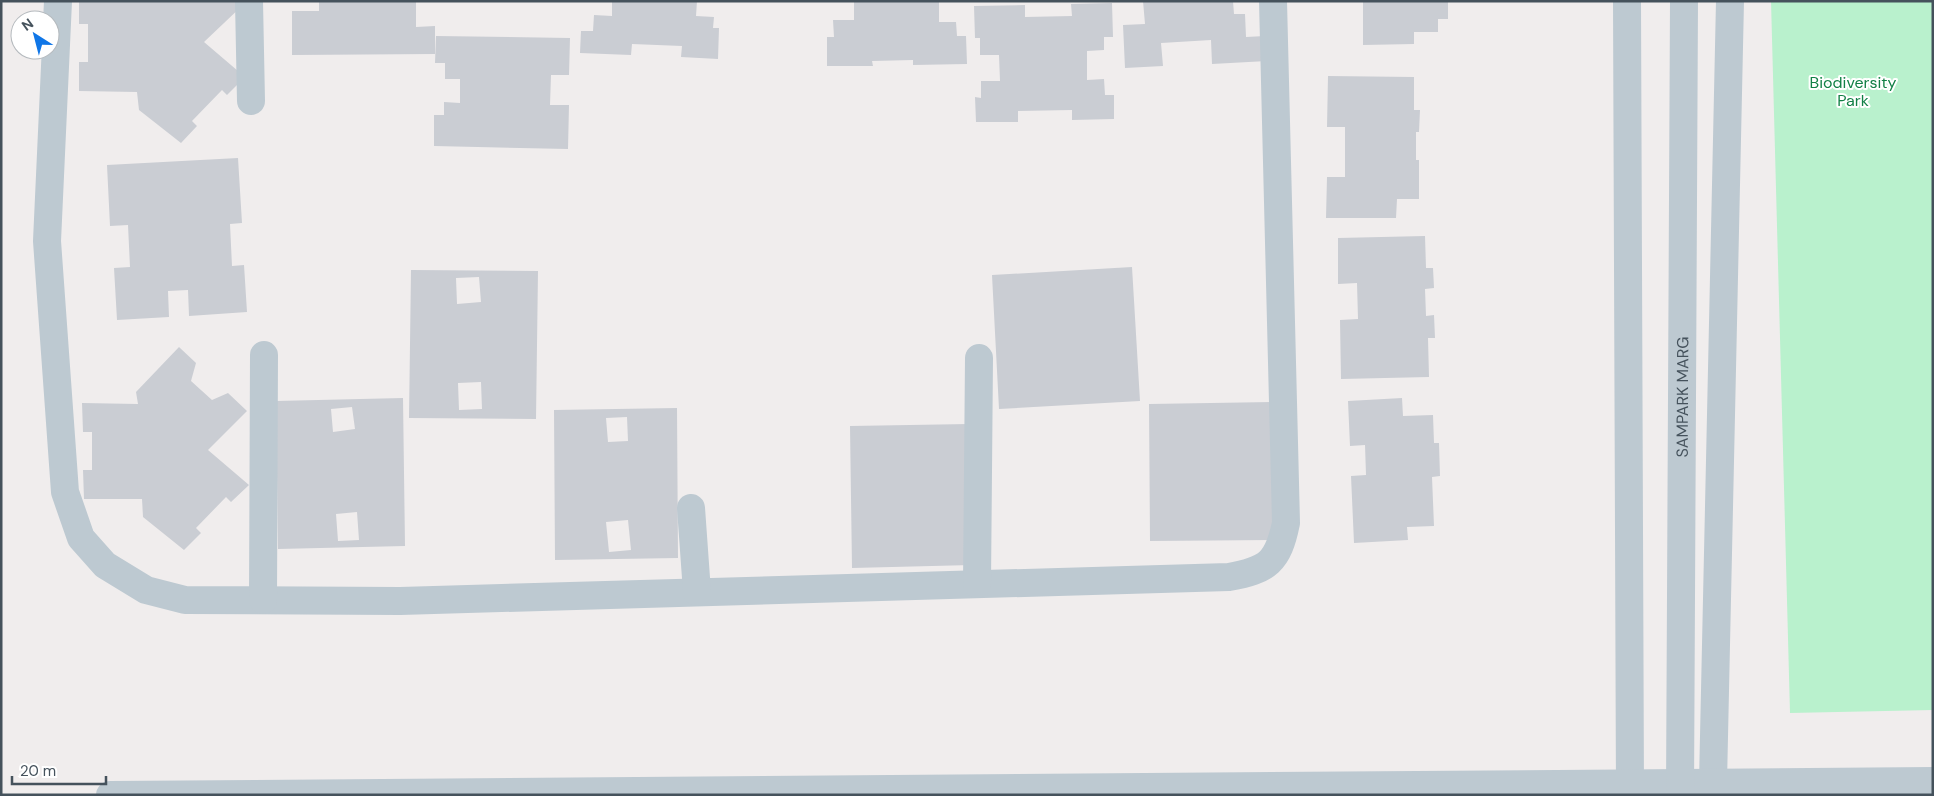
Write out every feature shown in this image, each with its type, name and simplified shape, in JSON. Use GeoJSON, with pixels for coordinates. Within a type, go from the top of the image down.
{"type":"FeatureCollection","features":[{"type":"Feature","properties":{"kind":"street"},"geometry":{"type":"LineString","coordinates":[[58,1],[47,241],[65,492],[81,538],[105,565],[146,590],[185,600],[400,601],[1229,577],[1252,573],[1269,562],[1281,548],[1286,523],[1273,1]]}},
{"type":"Feature","properties":{"kind":"street"},"geometry":{"type":"LineString","coordinates":[[249,1],[251,101]]}},
{"type":"Feature","properties":{"kind":"street"},"geometry":{"type":"LineString","coordinates":[[1627,1],[1630,790]]}},
{"type":"Feature","properties":{"kind":"street","name":"SAMPARK MARG"},"geometry":{"type":"LineString","coordinates":[[1680,790],[1684,1]]}},
{"type":"Feature","properties":{"kind":"street"},"geometry":{"type":"LineString","coordinates":[[1713,783],[1730,1]]}},
{"type":"Feature","properties":{"kind":"street"},"geometry":{"type":"LineString","coordinates":[[263,600],[264,355]]}},
{"type":"Feature","properties":{"kind":"street"},"geometry":{"type":"LineString","coordinates":[[977,584],[979,358]]}},
{"type":"Feature","properties":{"kind":"street"},"geometry":{"type":"LineString","coordinates":[[691,508],[697,592]]}},
{"type":"Feature","properties":{"kind":"street"},"geometry":{"type":"LineString","coordinates":[[110,795],[1680,790],[1713,783],[1933,781]]}},
{"type":"Feature","properties":{"kind":"green space","name":"Biodiversity Park"},"geometry":{"type":"Polygon","coordinates":[[[1771,1],[1933,1],[1933,710],[1790,713],[1771,1]]]}},
{"type":"Feature","properties":{"kind":"building"},"geometry":{"type":"Polygon","coordinates":[[[79,1],[241,1],[244,4],[204,42],[245,77],[227,95],[222,90],[192,121],[197,126],[181,143],[139,110],[137,92],[79,91],[79,62],[88,62],[88,24],[79,24],[79,1]]]}},
{"type":"Feature","properties":{"kind":"building"},"geometry":{"type":"Polygon","coordinates":[[[319,1],[416,1],[416,27],[435,26],[435,54],[292,55],[292,11],[319,11],[319,1]]]}},
{"type":"Feature","properties":{"kind":"building"},"geometry":{"type":"Polygon","coordinates":[[[612,1],[697,1],[696,16],[714,17],[713,28],[719,28],[718,59],[681,57],[682,46],[632,44],[631,55],[580,53],[581,31],[593,31],[594,15],[612,16],[612,1]]]}},
{"type":"Feature","properties":{"kind":"building"},"geometry":{"type":"Polygon","coordinates":[[[854,1],[939,1],[939,22],[956,22],[957,36],[966,36],[967,64],[913,65],[913,60],[872,61],[873,66],[827,66],[827,37],[834,37],[833,20],[854,20],[854,1]]]}},
{"type":"Feature","properties":{"kind":"building"},"geometry":{"type":"Polygon","coordinates":[[[1143,1],[1233,1],[1234,14],[1245,14],[1246,37],[1265,36],[1267,61],[1212,64],[1211,40],[1161,43],[1163,66],[1125,68],[1123,25],[1145,24],[1143,1]]]}},
{"type":"Feature","properties":{"kind":"building"},"geometry":{"type":"Polygon","coordinates":[[[1363,1],[1448,1],[1448,19],[1438,19],[1438,32],[1414,32],[1414,44],[1363,45],[1363,1]]]}},
{"type":"Feature","properties":{"kind":"building"},"geometry":{"type":"Polygon","coordinates":[[[1112,3],[1113,37],[1104,37],[1104,50],[1087,51],[1087,80],[1104,79],[1105,95],[1114,95],[1114,119],[1072,120],[1072,110],[1018,111],[1018,122],[976,122],[975,97],[981,98],[981,81],[1000,81],[999,55],[980,55],[980,38],[975,38],[974,6],[1025,5],[1025,17],[1072,16],[1071,4],[1112,3]]]}},
{"type":"Feature","properties":{"kind":"building"},"geometry":{"type":"Polygon","coordinates":[[[436,36],[570,38],[569,75],[551,75],[550,105],[569,105],[568,149],[434,146],[434,115],[444,115],[444,102],[460,103],[460,79],[445,79],[445,63],[435,63],[436,36]]]}},
{"type":"Feature","properties":{"kind":"building"},"geometry":{"type":"Polygon","coordinates":[[[1328,76],[1414,77],[1414,110],[1420,110],[1419,132],[1416,132],[1416,160],[1419,160],[1419,199],[1397,199],[1396,218],[1326,218],[1327,177],[1345,177],[1345,127],[1327,127],[1328,76]]]}},
{"type":"Feature","properties":{"kind":"building"},"geometry":{"type":"Polygon","coordinates":[[[238,158],[242,223],[230,224],[232,266],[244,265],[247,312],[189,316],[188,290],[168,291],[169,317],[117,320],[114,268],[130,267],[128,225],[110,226],[107,165],[238,158]]]}},
{"type":"Feature","properties":{"kind":"building"},"geometry":{"type":"Polygon","coordinates":[[[1425,236],[1426,268],[1433,268],[1434,288],[1425,289],[1426,316],[1434,315],[1435,338],[1428,338],[1429,377],[1341,379],[1340,320],[1358,319],[1357,283],[1338,284],[1338,238],[1425,236]]]}},
{"type":"Feature","properties":{"kind":"building"},"geometry":{"type":"Polygon","coordinates":[[[1132,267],[1140,401],[999,409],[992,275],[1132,267]]]}},
{"type":"Feature","properties":{"kind":"building"},"geometry":{"type":"Polygon","coordinates":[[[411,270],[538,271],[536,419],[409,418],[411,270]],[[479,277],[456,278],[457,304],[481,302],[479,277]],[[481,382],[458,383],[459,410],[482,409],[481,382]]]}},
{"type":"Feature","properties":{"kind":"building"},"geometry":{"type":"Polygon","coordinates":[[[179,347],[196,363],[191,381],[212,400],[228,393],[247,411],[208,450],[249,485],[231,502],[226,497],[196,528],[201,533],[184,550],[143,517],[142,499],[84,499],[83,470],[92,470],[92,432],[83,432],[82,403],[138,404],[136,392],[179,347]]]}},
{"type":"Feature","properties":{"kind":"building"},"geometry":{"type":"Polygon","coordinates":[[[403,398],[405,546],[278,549],[276,401],[403,398]],[[352,407],[331,409],[333,432],[355,429],[352,407]],[[357,512],[336,514],[338,541],[359,540],[357,512]]]}},
{"type":"Feature","properties":{"kind":"building"},"geometry":{"type":"Polygon","coordinates":[[[1402,398],[1403,416],[1433,415],[1434,443],[1439,443],[1440,476],[1432,477],[1434,526],[1407,527],[1408,540],[1354,543],[1351,476],[1366,475],[1365,445],[1350,446],[1348,401],[1402,398]]]}},
{"type":"Feature","properties":{"kind":"building"},"geometry":{"type":"Polygon","coordinates":[[[1274,402],[1275,540],[1150,541],[1149,404],[1274,402]]]}},
{"type":"Feature","properties":{"kind":"building"},"geometry":{"type":"Polygon","coordinates":[[[677,408],[678,558],[555,560],[554,410],[677,408]],[[627,417],[606,418],[608,442],[628,441],[627,417]],[[628,520],[606,522],[609,552],[631,550],[628,520]]]}},
{"type":"Feature","properties":{"kind":"building"},"geometry":{"type":"Polygon","coordinates":[[[969,424],[972,565],[852,568],[850,426],[969,424]]]}}]}
